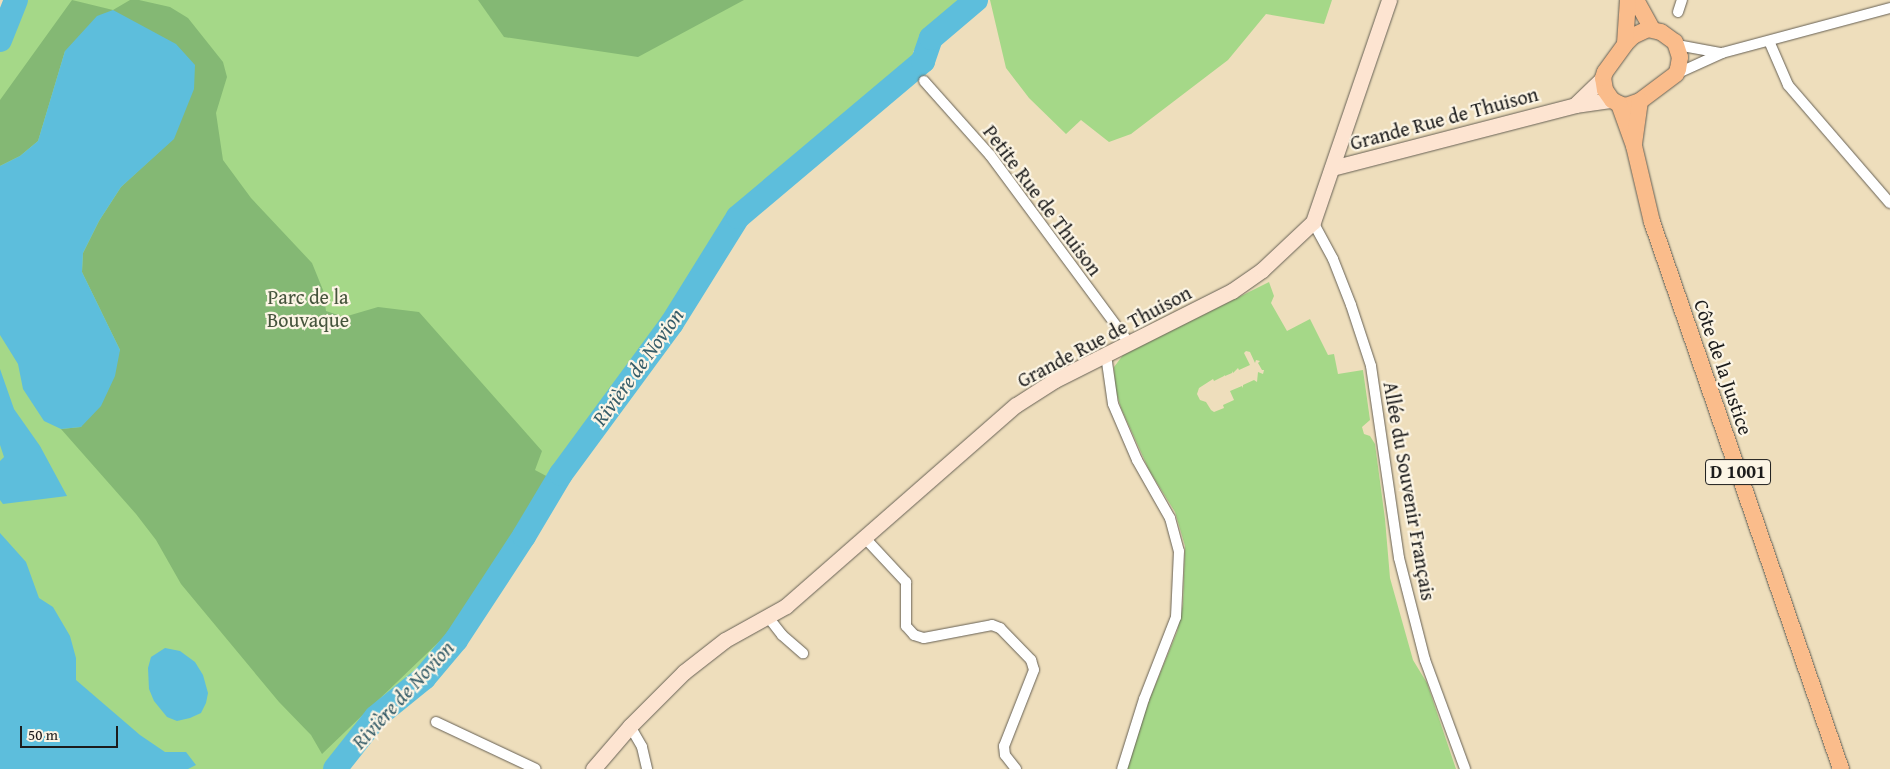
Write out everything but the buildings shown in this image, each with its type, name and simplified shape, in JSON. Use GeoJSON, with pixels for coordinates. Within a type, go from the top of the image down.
{"type":"FeatureCollection","features":[{"type":"Feature","properties":{"kind":"main road"},"geometry":{"type":"LineString","coordinates":[[1625,44],[1628,0]]}},
{"type":"Feature","properties":{"kind":"main road"},"geometry":{"type":"LineString","coordinates":[[1636,0],[1652,29],[1669,36],[1677,46],[1680,57],[1676,74],[1640,101],[1626,106],[1615,102],[1604,90],[1603,78],[1625,44],[1633,36],[1652,29]]}},
{"type":"Feature","properties":{"kind":"main road","name":"Côte de la Justice"},"geometry":{"type":"LineString","coordinates":[[1634,146],[1640,101]]}},
{"type":"Feature","properties":{"kind":"main road","name":"Côte de la Justice"},"geometry":{"type":"LineString","coordinates":[[1615,102],[1634,146],[1655,230],[1840,769]]}},
{"type":"Feature","properties":{"kind":"street"},"geometry":{"type":"LineString","coordinates":[[1332,168],[1389,0]]}},
{"type":"Feature","properties":{"kind":"street"},"geometry":{"type":"LineString","coordinates":[[1678,12],[1682,0]]}},
{"type":"Feature","properties":{"kind":"street"},"geometry":{"type":"LineString","coordinates":[[1676,74],[1722,53],[1890,8]]}},
{"type":"Feature","properties":{"kind":"street"},"geometry":{"type":"LineString","coordinates":[[1769,41],[1788,85],[1890,203]]}},
{"type":"Feature","properties":{"kind":"street"},"geometry":{"type":"LineString","coordinates":[[1677,46],[1722,53]]}},
{"type":"Feature","properties":{"kind":"street","name":"Grande Rue de Thuison"},"geometry":{"type":"LineString","coordinates":[[1575,105],[1603,78]]}},
{"type":"Feature","properties":{"kind":"street","name":"Petite Rue de Thuison"},"geometry":{"type":"LineString","coordinates":[[924,81],[990,155],[1129,343]]}},
{"type":"Feature","properties":{"kind":"street","name":"Grande Rue de Thuison"},"geometry":{"type":"LineString","coordinates":[[593,769],[630,726],[684,672],[725,640],[786,606],[1030,394],[1232,291],[1262,270],[1313,222],[1332,168],[1575,105],[1615,102]]}},
{"type":"Feature","properties":{"kind":"street","name":"Allée du Souvenir Français"},"geometry":{"type":"LineString","coordinates":[[1313,222],[1337,268],[1371,366],[1400,558],[1425,660],[1465,769]]}},
{"type":"Feature","properties":{"kind":"street"},"geometry":{"type":"LineString","coordinates":[[1106,355],[1113,404],[1137,460],[1170,518],[1179,551],[1176,616],[1122,769]]}},
{"type":"Feature","properties":{"kind":"street"},"geometry":{"type":"LineString","coordinates":[[864,537],[906,582],[906,626],[914,635],[924,638],[992,625],[1000,628],[1032,660],[1034,670],[1004,746],[1005,756],[1016,769]]}},
{"type":"Feature","properties":{"kind":"street"},"geometry":{"type":"LineString","coordinates":[[768,617],[782,635],[803,653]]}},
{"type":"Feature","properties":{"kind":"street"},"geometry":{"type":"LineString","coordinates":[[436,722],[536,769]]}},
{"type":"Feature","properties":{"kind":"street"},"geometry":{"type":"LineString","coordinates":[[630,726],[642,747],[647,769]]}},
{"type":"Feature","properties":{"kind":"green space","name":"Parc de la Bouvaque"},"geometry":{"type":"Polygon","coordinates":[[[5,0],[965,0],[926,32],[913,52],[922,67],[743,222],[676,325],[565,477],[458,642],[424,681],[380,719],[339,769],[0,769],[0,10],[5,0]]]}},
{"type":"Feature","properties":{"kind":"green space"},"geometry":{"type":"Polygon","coordinates":[[[72,0],[113,10],[130,0],[139,0],[170,7],[188,18],[223,62],[227,77],[216,113],[223,160],[251,198],[312,263],[323,290],[326,311],[344,317],[378,307],[419,312],[542,451],[535,470],[550,478],[446,635],[322,754],[311,735],[279,702],[181,584],[156,540],[136,514],[61,429],[81,427],[120,350],[82,272],[83,253],[99,221],[121,187],[174,138],[65,51],[38,141],[20,156],[0,166],[0,100],[72,0]]]}},
{"type":"Feature","properties":{"kind":"green space"},"geometry":{"type":"Polygon","coordinates":[[[478,0],[744,0],[638,57],[504,37],[478,0]]]}},
{"type":"Feature","properties":{"kind":"green space"},"geometry":{"type":"Polygon","coordinates":[[[990,0],[1332,0],[1324,24],[1266,14],[1228,60],[1131,134],[1109,142],[1081,120],[1066,134],[1029,98],[1006,68],[990,0]]]}},
{"type":"Feature","properties":{"kind":"green space"},"geometry":{"type":"Polygon","coordinates":[[[1269,282],[1274,296],[1271,303],[1287,331],[1310,319],[1328,355],[1334,354],[1338,374],[1363,370],[1370,420],[1362,427],[1364,434],[1370,436],[1375,444],[1385,519],[1390,578],[1413,660],[1427,683],[1456,769],[1125,769],[1150,698],[1177,632],[1183,604],[1185,546],[1175,512],[1149,470],[1121,408],[1115,388],[1114,367],[1123,355],[1269,282]],[[1246,351],[1244,353],[1250,365],[1239,370],[1238,368],[1233,373],[1232,371],[1232,373],[1214,381],[1213,379],[1199,388],[1197,394],[1200,400],[1206,402],[1214,412],[1224,408],[1223,405],[1234,400],[1230,391],[1242,386],[1243,388],[1243,385],[1254,380],[1257,382],[1258,372],[1263,374],[1264,370],[1262,370],[1258,363],[1260,361],[1256,360],[1255,363],[1250,352],[1246,351]]]}},
{"type":"Feature","properties":{"kind":"water"},"geometry":{"type":"Polygon","coordinates":[[[113,10],[176,44],[195,65],[194,89],[174,139],[121,187],[99,221],[83,253],[82,272],[120,350],[115,376],[101,406],[81,427],[61,429],[44,421],[23,389],[18,364],[0,335],[0,166],[20,156],[38,141],[65,51],[97,16],[113,10]]]}},
{"type":"Feature","properties":{"kind":"water"},"geometry":{"type":"Polygon","coordinates":[[[0,369],[14,409],[40,446],[67,496],[3,504],[0,500],[0,461],[4,457],[0,445],[0,369]]]}},
{"type":"Feature","properties":{"kind":"water"},"geometry":{"type":"Polygon","coordinates":[[[0,533],[26,562],[39,598],[53,607],[70,636],[76,658],[76,680],[140,735],[165,752],[186,752],[196,765],[188,769],[0,769],[0,533]]]}},
{"type":"Feature","properties":{"kind":"water"},"geometry":{"type":"Polygon","coordinates":[[[165,648],[180,651],[195,662],[203,675],[208,693],[206,703],[201,713],[190,718],[177,721],[167,717],[154,701],[149,689],[148,668],[151,657],[165,648]]]}},
{"type":"Feature","properties":{"kind":"waterway"},"geometry":{"type":"LineString","coordinates":[[0,40],[16,0]]}},
{"type":"Feature","properties":{"kind":"waterway","name":"Rivière de Novion"},"geometry":{"type":"LineString","coordinates":[[335,769],[376,717],[424,678],[456,640],[524,536],[561,474],[672,323],[738,217],[923,61],[931,38],[976,0]]}}]}
